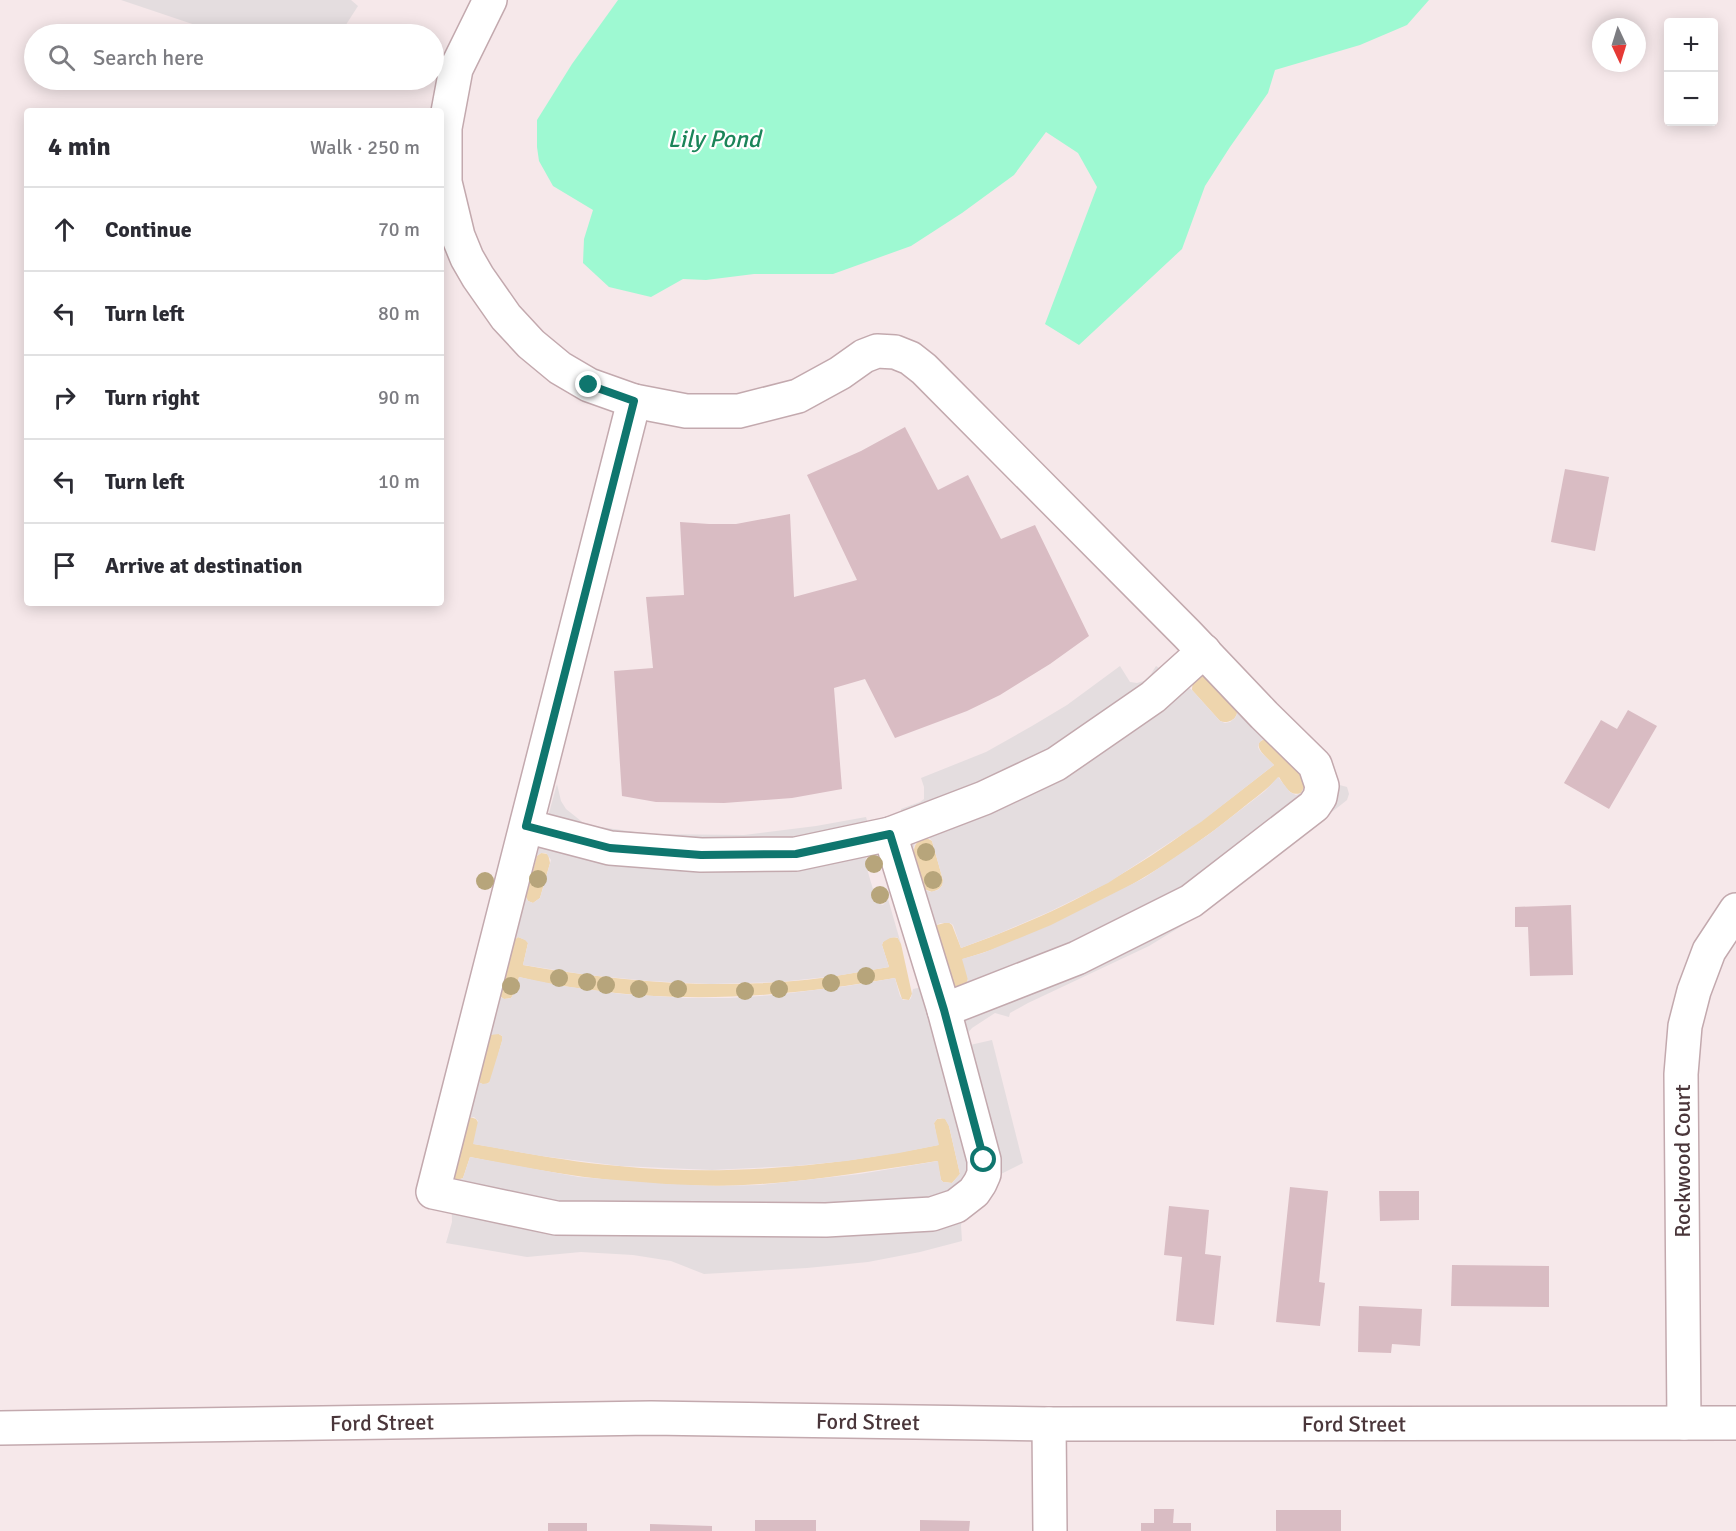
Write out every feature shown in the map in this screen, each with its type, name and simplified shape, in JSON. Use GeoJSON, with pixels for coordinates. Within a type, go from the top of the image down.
{"type":"FeatureCollection","features":[{"type":"Feature","properties":{"kind":"street"},"geometry":{"type":"LineString","coordinates":[[490,0],[456,69],[445,129],[446,182],[458,236],[467,258],[506,317],[531,344],[560,368],[589,385],[634,401],[686,411],[739,411],[798,396],[840,373],[864,356],[877,351],[895,352],[910,358],[924,369],[1315,765],[1322,786],[1320,797],[1314,806],[1191,901],[1077,958],[944,1010]]}},
{"type":"Feature","properties":{"kind":"street"},"geometry":{"type":"LineString","coordinates":[[634,401],[433,1192],[556,1218],[826,1220],[932,1214],[956,1206],[974,1192],[984,1174],[984,1160],[944,1010],[890,834]]}},
{"type":"Feature","properties":{"kind":"street"},"geometry":{"type":"LineString","coordinates":[[526,826],[610,848],[701,855],[796,854],[890,834],[984,798],[1056,764],[1153,697],[1204,651]]}},
{"type":"Feature","properties":{"kind":"street","name":"Rockwood Court"},"geometry":{"type":"LineString","coordinates":[[1684,1423],[1681,1074],[1685,1026],[1694,991],[1709,951],[1736,910]]}},
{"type":"Feature","properties":{"kind":"street","name":"Ford Street"},"geometry":{"type":"LineString","coordinates":[[0,1428],[651,1418],[1048,1424],[1736,1423]]}},
{"type":"Feature","properties":{"kind":"street"},"geometry":{"type":"LineString","coordinates":[[1048,1424],[1050,1531]]}},
{"type":"Feature","properties":{"kind":"shaded area"},"geometry":{"type":"Polygon","coordinates":[[[121,0],[351,0],[358,6],[346,24],[192,24],[121,0]]]}},
{"type":"Feature","properties":{"kind":"shaded area"},"geometry":{"type":"Polygon","coordinates":[[[1120,666],[1130,682],[1137,683],[1144,681],[1156,666],[1192,690],[1220,721],[1225,723],[1235,718],[1236,707],[1267,739],[1262,740],[1258,747],[1274,765],[1201,822],[1108,883],[1049,912],[961,948],[953,925],[950,923],[940,923],[933,930],[924,889],[930,892],[938,890],[943,880],[932,841],[929,838],[925,837],[915,843],[914,857],[901,809],[924,799],[921,778],[986,752],[1067,705],[1120,666]]]}},
{"type":"Feature","properties":{"kind":"shaded area"},"geometry":{"type":"Polygon","coordinates":[[[1204,676],[1212,680],[1230,698],[1236,706],[1236,717],[1227,722],[1220,721],[1192,690],[1195,680],[1204,676]]]}},
{"type":"Feature","properties":{"kind":"shaded area"},"geometry":{"type":"Polygon","coordinates":[[[1267,739],[1302,775],[1306,784],[1301,793],[1290,792],[1279,777],[1210,834],[1144,878],[1073,916],[1000,947],[963,959],[968,978],[967,983],[952,988],[933,930],[937,925],[948,922],[952,925],[961,948],[1036,918],[1108,882],[1172,842],[1274,765],[1259,747],[1261,741],[1267,739]]]}},
{"type":"Feature","properties":{"kind":"shaded area"},"geometry":{"type":"Polygon","coordinates":[[[1302,775],[1347,787],[1349,794],[1347,800],[1230,893],[1185,924],[1149,946],[1028,1003],[1010,1013],[1009,1017],[995,1013],[972,1028],[966,1035],[970,1045],[992,1040],[1023,1163],[999,1175],[963,1220],[962,1241],[868,1262],[704,1274],[671,1261],[633,1255],[581,1252],[527,1257],[446,1243],[452,1222],[451,1175],[455,1181],[463,1178],[470,1157],[579,1177],[717,1186],[759,1185],[860,1174],[938,1161],[943,1182],[952,1183],[960,1174],[949,1126],[945,1119],[941,1118],[934,1123],[939,1145],[846,1161],[795,1166],[712,1170],[620,1166],[541,1156],[473,1144],[478,1121],[474,1117],[467,1118],[478,1078],[480,1083],[489,1083],[502,1041],[502,1036],[499,1034],[490,1035],[500,992],[504,999],[511,998],[516,990],[519,977],[622,994],[686,998],[774,995],[895,978],[903,1000],[911,998],[913,989],[947,982],[952,988],[960,987],[968,980],[962,959],[983,953],[1051,925],[1144,878],[1208,835],[1265,791],[1278,777],[1290,792],[1296,795],[1301,793],[1306,784],[1302,775]]]}},
{"type":"Feature","properties":{"kind":"shaded area"},"geometry":{"type":"Polygon","coordinates":[[[557,784],[561,801],[566,809],[586,825],[649,834],[744,835],[866,817],[878,858],[871,853],[867,855],[865,862],[877,903],[883,905],[888,899],[901,944],[896,937],[883,942],[889,967],[780,982],[711,984],[649,981],[523,965],[528,943],[518,937],[514,940],[526,897],[533,903],[540,898],[551,860],[546,853],[537,856],[557,784]]]}},
{"type":"Feature","properties":{"kind":"shaded area"},"geometry":{"type":"Polygon","coordinates":[[[925,837],[932,841],[943,880],[942,886],[932,892],[924,889],[914,860],[915,846],[925,837]]]}},
{"type":"Feature","properties":{"kind":"shaded area"},"geometry":{"type":"Polygon","coordinates":[[[541,853],[548,854],[550,863],[540,898],[533,903],[526,897],[537,856],[541,853]]]}},
{"type":"Feature","properties":{"kind":"shaded area"},"geometry":{"type":"Polygon","coordinates":[[[518,937],[528,943],[523,965],[619,979],[748,984],[794,981],[889,967],[882,945],[886,939],[896,937],[901,944],[912,994],[909,1000],[902,999],[895,978],[781,993],[668,997],[591,990],[519,977],[516,990],[511,998],[504,999],[500,992],[514,940],[518,937]]]}},
{"type":"Feature","properties":{"kind":"shaded area"},"geometry":{"type":"Polygon","coordinates":[[[497,1033],[502,1036],[502,1041],[491,1081],[485,1085],[480,1083],[478,1078],[490,1035],[497,1033]]]}},
{"type":"Feature","properties":{"kind":"shaded area"},"geometry":{"type":"Polygon","coordinates":[[[467,1118],[476,1119],[479,1124],[474,1144],[601,1164],[699,1170],[779,1168],[819,1164],[938,1145],[934,1123],[937,1119],[945,1118],[960,1174],[952,1183],[943,1182],[937,1161],[783,1182],[688,1186],[614,1181],[542,1171],[470,1157],[463,1178],[455,1181],[453,1178],[467,1118]]]}},
{"type":"Feature","properties":{"kind":"water","name":"Lily Pond"},"geometry":{"type":"Polygon","coordinates":[[[618,0],[1429,0],[1407,25],[1360,45],[1275,70],[1268,93],[1205,186],[1182,249],[1079,345],[1045,324],[1097,187],[1078,153],[1046,132],[1014,175],[962,213],[911,246],[833,274],[754,274],[706,280],[683,279],[651,297],[609,287],[583,263],[584,239],[593,210],[553,186],[539,161],[537,120],[572,64],[618,0]]]}},
{"type":"Feature","properties":{"kind":"building"},"geometry":{"type":"Polygon","coordinates":[[[905,427],[938,490],[968,475],[1001,539],[1035,525],[1089,636],[1000,695],[967,711],[895,738],[865,679],[834,688],[842,789],[792,798],[724,803],[656,802],[622,796],[614,671],[653,668],[646,597],[684,595],[680,522],[736,524],[790,514],[794,597],[857,580],[807,475],[861,451],[905,427]]]}},
{"type":"Feature","properties":{"kind":"building"},"geometry":{"type":"Polygon","coordinates":[[[1565,469],[1609,477],[1595,551],[1551,542],[1565,469]]]}},
{"type":"Feature","properties":{"kind":"building"},"geometry":{"type":"Polygon","coordinates":[[[1628,710],[1657,726],[1609,809],[1564,783],[1601,720],[1617,729],[1628,710]]]}},
{"type":"Feature","properties":{"kind":"building"},"geometry":{"type":"Polygon","coordinates":[[[1571,905],[1573,975],[1530,976],[1528,927],[1515,927],[1515,907],[1571,905]]]}},
{"type":"Feature","properties":{"kind":"building"},"geometry":{"type":"Polygon","coordinates":[[[1290,1187],[1328,1191],[1319,1282],[1325,1283],[1320,1326],[1276,1322],[1290,1187]]]}},
{"type":"Feature","properties":{"kind":"building"},"geometry":{"type":"Polygon","coordinates":[[[1379,1191],[1419,1191],[1419,1220],[1380,1221],[1379,1191]]]}},
{"type":"Feature","properties":{"kind":"building"},"geometry":{"type":"Polygon","coordinates":[[[1169,1206],[1209,1210],[1205,1254],[1221,1256],[1214,1325],[1176,1321],[1182,1257],[1164,1255],[1169,1206]]]}},
{"type":"Feature","properties":{"kind":"building"},"geometry":{"type":"Polygon","coordinates":[[[1452,1265],[1549,1266],[1549,1307],[1451,1306],[1452,1265]]]}},
{"type":"Feature","properties":{"kind":"building"},"geometry":{"type":"Polygon","coordinates":[[[1359,1306],[1422,1309],[1420,1346],[1392,1344],[1391,1353],[1358,1352],[1359,1306]]]}},
{"type":"Feature","properties":{"kind":"building"},"geometry":{"type":"Polygon","coordinates":[[[1154,1509],[1174,1509],[1173,1523],[1191,1523],[1191,1531],[1141,1531],[1141,1523],[1154,1523],[1154,1509]]]}},
{"type":"Feature","properties":{"kind":"building"},"geometry":{"type":"Polygon","coordinates":[[[1276,1510],[1341,1510],[1341,1531],[1276,1531],[1276,1510]]]}},
{"type":"Feature","properties":{"kind":"building"},"geometry":{"type":"Polygon","coordinates":[[[755,1520],[816,1520],[816,1531],[755,1531],[755,1520]]]}},
{"type":"Feature","properties":{"kind":"building"},"geometry":{"type":"Polygon","coordinates":[[[920,1520],[970,1521],[969,1531],[920,1531],[920,1520]]]}},
{"type":"Feature","properties":{"kind":"building"},"geometry":{"type":"Polygon","coordinates":[[[548,1523],[587,1523],[587,1531],[548,1531],[548,1523]]]}},
{"type":"Feature","properties":{"kind":"building"},"geometry":{"type":"Polygon","coordinates":[[[650,1524],[712,1526],[712,1531],[650,1531],[650,1524]]]}},
{"type":"Feature","properties":{"kind":"route"},"geometry":{"type":"LineString","coordinates":[[589,385],[634,401],[526,826],[610,848],[701,855],[796,854],[890,834],[944,1010],[984,1160]]}}]}
